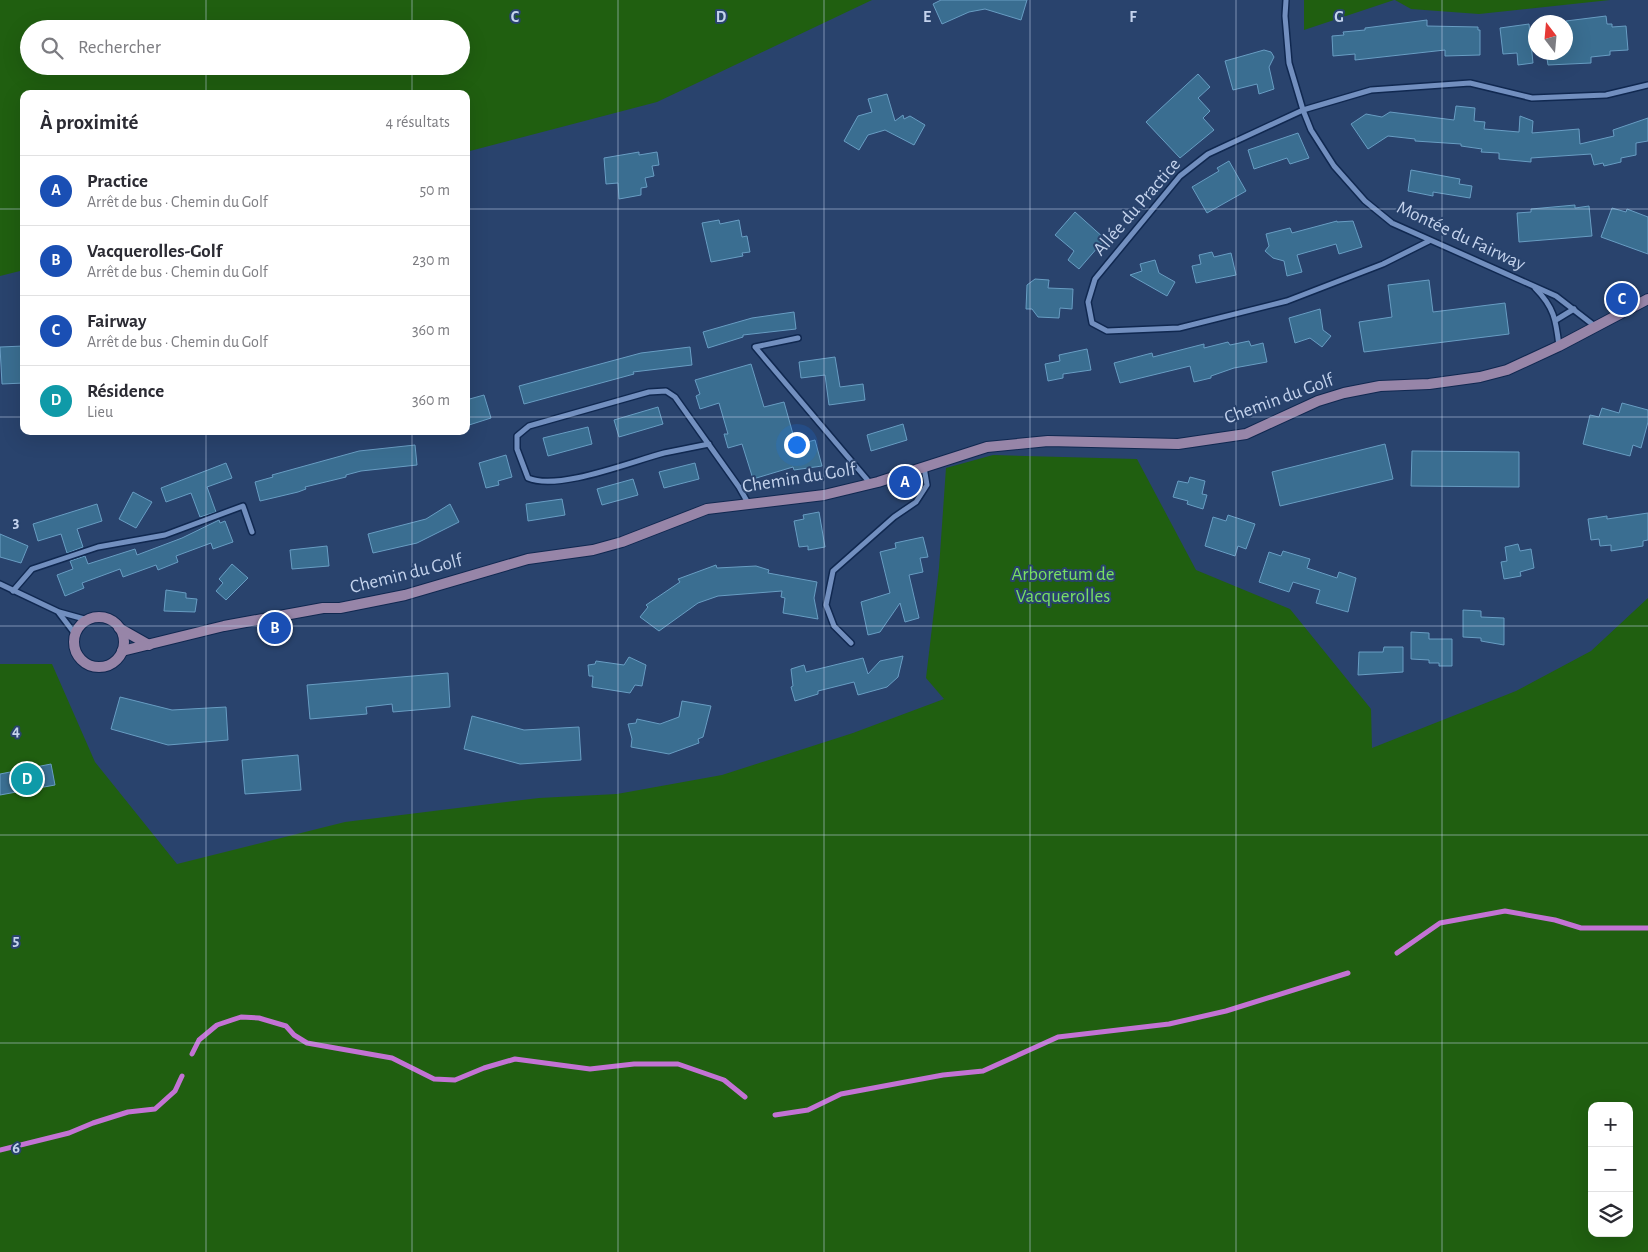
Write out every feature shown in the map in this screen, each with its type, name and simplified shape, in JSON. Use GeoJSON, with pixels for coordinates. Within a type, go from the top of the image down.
{"type":"FeatureCollection","features":[{"type":"Feature","properties":{"kind":"street","name":"Montée du Fairway"},"geometry":{"type":"LineString","coordinates":[[1286,0],[1285,16],[1289,63],[1302,110],[1311,130],[1334,166],[1366,201],[1392,223],[1429,241],[1483,261],[1556,296],[1596,327]]}},
{"type":"Feature","properties":{"kind":"street","name":"Allée du Practice"},"geometry":{"type":"LineString","coordinates":[[1429,241],[1383,264],[1287,301],[1179,328],[1107,331],[1092,323],[1088,302],[1095,279],[1180,176],[1208,154],[1302,110],[1371,90],[1470,83],[1532,98],[1606,95],[1648,85]]}},
{"type":"Feature","properties":{"kind":"street","name":"Montée du Fairway"},"geometry":{"type":"LineString","coordinates":[[1532,286],[1548,301],[1556,320],[1559,346]]}},
{"type":"Feature","properties":{"kind":"street","name":"Chemin du Golf"},"geometry":{"type":"LineString","coordinates":[[122,651],[224,626],[324,608],[357,605],[405,595],[528,559],[566,554],[612,544],[707,509],[824,495],[870,484],[959,454],[1002,444],[1048,441],[1178,444],[1246,434],[1318,401],[1344,393],[1380,386],[1429,384],[1480,377],[1507,370],[1559,346],[1648,299]]}},
{"type":"Feature","properties":{"kind":"street"},"geometry":{"type":"LineString","coordinates":[[1556,320],[1574,309]]}},
{"type":"Feature","properties":{"kind":"street"},"geometry":{"type":"LineString","coordinates":[[798,338],[755,347],[870,484]]}},
{"type":"Feature","properties":{"kind":"street"},"geometry":{"type":"LineString","coordinates":[[710,444],[664,453],[565,481],[534,481],[528,478],[517,449],[517,436],[529,426],[649,392],[666,391],[675,397],[710,444],[740,487],[748,504]]}},
{"type":"Feature","properties":{"kind":"street"},"geometry":{"type":"LineString","coordinates":[[851,643],[834,626],[826,604],[833,571],[894,517],[916,502],[926,485],[924,466]]}},
{"type":"Feature","properties":{"kind":"street"},"geometry":{"type":"LineString","coordinates":[[13,591],[32,569],[98,547],[165,536],[243,506],[252,532]]}},
{"type":"Feature","properties":{"kind":"street"},"geometry":{"type":"LineString","coordinates":[[0,584],[59,612],[88,620]]}},
{"type":"Feature","properties":{"kind":"street"},"geometry":{"type":"LineString","coordinates":[[59,612],[75,634]]}},
{"type":"Feature","properties":{"kind":"street"},"geometry":{"type":"LineString","coordinates":[[119,628],[124,643],[122,651],[113,663],[105,666],[92,666],[80,660],[74,648],[75,634],[82,624],[96,618],[105,618],[150,645]]}},
{"type":"Feature","properties":{"kind":"green space"},"geometry":{"type":"Polygon","coordinates":[[[0,0],[872,0],[657,102],[470,151],[470,90],[20,90],[20,271],[0,276],[0,0]]]}},
{"type":"Feature","properties":{"kind":"green space"},"geometry":{"type":"Polygon","coordinates":[[[1304,0],[1394,0],[1304,30],[1304,0]]]}},
{"type":"Feature","properties":{"kind":"green space"},"geometry":{"type":"Polygon","coordinates":[[[1395,0],[1610,0],[1479,14],[1411,9],[1395,0]]]}},
{"type":"Feature","properties":{"kind":"green space","name":"Arboretum de Vacquerolles"},"geometry":{"type":"Polygon","coordinates":[[[993,455],[1137,459],[1196,570],[1290,609],[1371,709],[1372,748],[1516,691],[1591,651],[1648,598],[1648,1252],[0,1252],[0,664],[52,664],[95,762],[177,864],[345,822],[539,798],[617,794],[722,775],[853,733],[944,699],[926,678],[939,568],[946,468],[993,455]]]}},
{"type":"Feature","properties":{"kind":"building"},"geometry":{"type":"Polygon","coordinates":[[[941,0],[1027,0],[1021,20],[985,9],[969,12],[942,24],[933,4],[941,0]]]}},
{"type":"Feature","properties":{"kind":"building"},"geometry":{"type":"Polygon","coordinates":[[[1606,16],[1607,24],[1612,24],[1612,27],[1626,26],[1628,50],[1610,51],[1610,55],[1591,57],[1591,63],[1548,65],[1547,60],[1573,60],[1573,20],[1606,16]]]}},
{"type":"Feature","properties":{"kind":"building"},"geometry":{"type":"Polygon","coordinates":[[[1427,20],[1427,26],[1478,27],[1478,30],[1480,30],[1480,55],[1445,56],[1445,50],[1355,60],[1355,54],[1333,56],[1332,36],[1344,35],[1343,32],[1365,30],[1365,28],[1427,20]]]}},
{"type":"Feature","properties":{"kind":"building"},"geometry":{"type":"Polygon","coordinates":[[[1528,24],[1528,60],[1533,60],[1533,63],[1518,65],[1517,53],[1503,54],[1500,28],[1528,24]]]}},
{"type":"Feature","properties":{"kind":"building"},"geometry":{"type":"Polygon","coordinates":[[[1264,50],[1271,52],[1274,57],[1269,67],[1274,89],[1259,94],[1257,84],[1233,90],[1225,61],[1264,50]]]}},
{"type":"Feature","properties":{"kind":"building"},"geometry":{"type":"Polygon","coordinates":[[[1198,74],[1210,87],[1198,98],[1210,111],[1203,118],[1214,130],[1180,158],[1146,122],[1198,74]]]}},
{"type":"Feature","properties":{"kind":"building"},"geometry":{"type":"Polygon","coordinates":[[[887,94],[895,121],[903,115],[904,119],[910,116],[925,125],[914,145],[885,130],[868,135],[859,150],[844,141],[858,116],[872,112],[868,99],[887,94]]]}},
{"type":"Feature","properties":{"kind":"building"},"geometry":{"type":"Polygon","coordinates":[[[1456,106],[1475,108],[1474,121],[1485,122],[1484,129],[1519,132],[1520,116],[1533,121],[1532,133],[1579,129],[1580,144],[1614,136],[1613,130],[1648,118],[1648,141],[1636,143],[1636,155],[1621,158],[1621,162],[1604,166],[1603,163],[1594,165],[1591,154],[1531,158],[1531,162],[1499,159],[1499,153],[1481,152],[1482,149],[1461,146],[1461,144],[1415,141],[1415,139],[1388,136],[1368,149],[1351,124],[1366,114],[1382,117],[1390,112],[1454,120],[1456,106]]]}},
{"type":"Feature","properties":{"kind":"building"},"geometry":{"type":"Polygon","coordinates":[[[1298,133],[1309,158],[1290,164],[1287,158],[1254,169],[1248,150],[1298,133]]]}},
{"type":"Feature","properties":{"kind":"building"},"geometry":{"type":"Polygon","coordinates":[[[639,152],[639,155],[657,152],[659,165],[652,166],[654,176],[645,178],[647,187],[641,188],[641,195],[619,199],[618,183],[606,184],[604,158],[639,152]]]}},
{"type":"Feature","properties":{"kind":"building"},"geometry":{"type":"Polygon","coordinates":[[[1229,161],[1246,191],[1207,213],[1192,187],[1219,171],[1217,168],[1229,161]]]}},
{"type":"Feature","properties":{"kind":"building"},"geometry":{"type":"Polygon","coordinates":[[[1411,170],[1460,179],[1459,184],[1472,186],[1470,198],[1433,192],[1433,196],[1408,191],[1411,170]]]}},
{"type":"Feature","properties":{"kind":"building"},"geometry":{"type":"Polygon","coordinates":[[[1575,205],[1575,208],[1589,206],[1592,236],[1519,242],[1517,213],[1531,212],[1531,209],[1575,205]]]}},
{"type":"Feature","properties":{"kind":"building"},"geometry":{"type":"Polygon","coordinates":[[[1612,208],[1626,212],[1627,209],[1648,217],[1648,254],[1601,237],[1612,208]]]}},
{"type":"Feature","properties":{"kind":"building"},"geometry":{"type":"Polygon","coordinates":[[[1075,212],[1105,239],[1079,269],[1068,260],[1074,251],[1055,235],[1075,212]]]}},
{"type":"Feature","properties":{"kind":"building"},"geometry":{"type":"Polygon","coordinates":[[[719,220],[720,224],[739,220],[742,237],[747,236],[750,252],[742,253],[743,256],[711,262],[702,223],[719,220]]]}},
{"type":"Feature","properties":{"kind":"building"},"geometry":{"type":"Polygon","coordinates":[[[1337,221],[1353,221],[1362,247],[1339,254],[1336,244],[1297,255],[1302,272],[1287,276],[1284,261],[1273,258],[1265,251],[1269,246],[1266,234],[1290,228],[1292,233],[1337,221]]]}},
{"type":"Feature","properties":{"kind":"building"},"geometry":{"type":"Polygon","coordinates":[[[1212,252],[1214,257],[1231,253],[1236,275],[1196,283],[1192,266],[1201,264],[1199,255],[1212,252]]]}},
{"type":"Feature","properties":{"kind":"building"},"geometry":{"type":"Polygon","coordinates":[[[1155,260],[1159,273],[1175,282],[1167,296],[1130,275],[1142,271],[1140,264],[1155,260]]]}},
{"type":"Feature","properties":{"kind":"building"},"geometry":{"type":"Polygon","coordinates":[[[1035,279],[1049,280],[1048,288],[1073,289],[1072,309],[1060,308],[1059,318],[1038,317],[1032,309],[1026,309],[1027,285],[1035,279]]]}},
{"type":"Feature","properties":{"kind":"building"},"geometry":{"type":"Polygon","coordinates":[[[1429,280],[1433,312],[1505,303],[1509,334],[1364,352],[1359,322],[1392,317],[1388,285],[1429,280]]]}},
{"type":"Feature","properties":{"kind":"building"},"geometry":{"type":"Polygon","coordinates":[[[1320,309],[1323,330],[1331,336],[1322,347],[1310,338],[1295,343],[1289,318],[1320,309]]]}},
{"type":"Feature","properties":{"kind":"building"},"geometry":{"type":"Polygon","coordinates":[[[794,312],[796,329],[743,335],[743,337],[708,348],[703,332],[752,318],[794,312]]]}},
{"type":"Feature","properties":{"kind":"building"},"geometry":{"type":"Polygon","coordinates":[[[1249,341],[1251,346],[1263,343],[1267,362],[1234,368],[1211,376],[1211,378],[1194,382],[1190,366],[1120,383],[1114,363],[1152,353],[1153,357],[1204,344],[1204,348],[1228,342],[1230,345],[1249,341]]]}},
{"type":"Feature","properties":{"kind":"building"},"geometry":{"type":"Polygon","coordinates":[[[20,346],[20,383],[2,384],[0,347],[20,346]]]}},
{"type":"Feature","properties":{"kind":"building"},"geometry":{"type":"Polygon","coordinates":[[[690,347],[692,365],[633,372],[634,374],[524,404],[519,386],[641,353],[690,347]]]}},
{"type":"Feature","properties":{"kind":"building"},"geometry":{"type":"Polygon","coordinates":[[[1087,349],[1091,370],[1063,374],[1063,378],[1048,381],[1045,364],[1060,361],[1059,355],[1087,349]]]}},
{"type":"Feature","properties":{"kind":"building"},"geometry":{"type":"Polygon","coordinates":[[[835,357],[840,387],[863,384],[865,400],[829,405],[825,375],[801,378],[799,362],[835,357]]]}},
{"type":"Feature","properties":{"kind":"building"},"geometry":{"type":"Polygon","coordinates":[[[751,364],[764,407],[784,402],[796,445],[815,440],[822,466],[794,470],[793,467],[753,479],[742,444],[728,448],[724,434],[728,434],[719,403],[700,409],[696,396],[700,394],[695,380],[751,364]]]}},
{"type":"Feature","properties":{"kind":"building"},"geometry":{"type":"Polygon","coordinates":[[[484,395],[491,418],[470,425],[470,399],[484,395]]]}},
{"type":"Feature","properties":{"kind":"building"},"geometry":{"type":"Polygon","coordinates":[[[1622,403],[1648,410],[1648,422],[1641,448],[1633,445],[1630,456],[1583,444],[1590,415],[1599,417],[1602,408],[1619,413],[1622,403]]]}},
{"type":"Feature","properties":{"kind":"building"},"geometry":{"type":"Polygon","coordinates":[[[658,407],[663,424],[619,437],[614,420],[658,407]]]}},
{"type":"Feature","properties":{"kind":"building"},"geometry":{"type":"Polygon","coordinates":[[[903,424],[907,440],[871,451],[867,435],[903,424]]]}},
{"type":"Feature","properties":{"kind":"building"},"geometry":{"type":"Polygon","coordinates":[[[588,427],[592,444],[548,456],[543,438],[588,427]]]}},
{"type":"Feature","properties":{"kind":"building"},"geometry":{"type":"Polygon","coordinates":[[[1385,444],[1393,479],[1280,506],[1272,472],[1385,444]]]}},
{"type":"Feature","properties":{"kind":"building"},"geometry":{"type":"Polygon","coordinates":[[[415,445],[417,465],[361,471],[346,475],[346,477],[305,487],[306,489],[298,492],[260,501],[255,482],[273,477],[272,475],[359,451],[415,445]]]}},
{"type":"Feature","properties":{"kind":"building"},"geometry":{"type":"Polygon","coordinates":[[[1412,451],[1519,452],[1519,487],[1411,486],[1412,451]]]}},
{"type":"Feature","properties":{"kind":"building"},"geometry":{"type":"Polygon","coordinates":[[[506,455],[512,477],[498,481],[499,485],[486,488],[479,463],[506,455]]]}},
{"type":"Feature","properties":{"kind":"building"},"geometry":{"type":"Polygon","coordinates":[[[226,463],[232,478],[207,487],[216,512],[200,517],[191,493],[166,502],[161,488],[226,463]]]}},
{"type":"Feature","properties":{"kind":"building"},"geometry":{"type":"Polygon","coordinates":[[[695,463],[699,479],[664,488],[659,472],[695,463]]]}},
{"type":"Feature","properties":{"kind":"building"},"geometry":{"type":"Polygon","coordinates":[[[1190,477],[1205,481],[1202,494],[1207,495],[1203,509],[1187,504],[1188,501],[1173,497],[1178,481],[1188,483],[1190,477]]]}},
{"type":"Feature","properties":{"kind":"building"},"geometry":{"type":"Polygon","coordinates":[[[633,479],[638,495],[602,505],[597,489],[633,479]]]}},
{"type":"Feature","properties":{"kind":"building"},"geometry":{"type":"Polygon","coordinates":[[[133,492],[152,502],[136,528],[119,519],[133,492]]]}},
{"type":"Feature","properties":{"kind":"building"},"geometry":{"type":"Polygon","coordinates":[[[562,499],[565,515],[528,521],[526,504],[562,499]]]}},
{"type":"Feature","properties":{"kind":"building"},"geometry":{"type":"Polygon","coordinates":[[[97,504],[102,521],[77,529],[83,547],[67,553],[61,534],[38,541],[33,524],[97,504]]]}},
{"type":"Feature","properties":{"kind":"building"},"geometry":{"type":"Polygon","coordinates":[[[450,504],[459,522],[417,543],[373,553],[368,534],[426,519],[450,504]]]}},
{"type":"Feature","properties":{"kind":"building"},"geometry":{"type":"Polygon","coordinates":[[[819,512],[825,547],[808,550],[808,546],[799,547],[794,521],[804,519],[803,515],[819,512]]]}},
{"type":"Feature","properties":{"kind":"building"},"geometry":{"type":"Polygon","coordinates":[[[1648,513],[1648,540],[1643,541],[1643,546],[1611,551],[1611,545],[1600,546],[1599,539],[1591,540],[1588,519],[1607,516],[1607,519],[1648,513]]]}},
{"type":"Feature","properties":{"kind":"building"},"geometry":{"type":"Polygon","coordinates":[[[1228,515],[1255,524],[1246,549],[1238,546],[1235,556],[1205,546],[1213,517],[1226,521],[1228,515]]]}},
{"type":"Feature","properties":{"kind":"building"},"geometry":{"type":"Polygon","coordinates":[[[219,520],[220,523],[225,521],[233,542],[213,549],[211,543],[176,556],[178,562],[158,570],[156,565],[123,577],[120,569],[82,583],[84,588],[65,596],[57,575],[73,569],[70,561],[85,556],[88,564],[135,549],[137,555],[182,538],[219,520]]]}},
{"type":"Feature","properties":{"kind":"building"},"geometry":{"type":"Polygon","coordinates":[[[0,534],[28,546],[21,563],[0,557],[0,534]]]}},
{"type":"Feature","properties":{"kind":"building"},"geometry":{"type":"Polygon","coordinates":[[[923,537],[928,557],[920,558],[923,572],[909,575],[919,618],[905,622],[900,603],[880,632],[868,635],[861,602],[890,593],[880,552],[896,548],[895,543],[923,537]]]}},
{"type":"Feature","properties":{"kind":"building"},"geometry":{"type":"Polygon","coordinates":[[[1518,544],[1520,551],[1531,549],[1534,568],[1520,572],[1521,576],[1504,579],[1501,562],[1507,561],[1505,547],[1518,544]]]}},
{"type":"Feature","properties":{"kind":"building"},"geometry":{"type":"Polygon","coordinates":[[[327,546],[329,566],[292,569],[290,550],[327,546]]]}},
{"type":"Feature","properties":{"kind":"building"},"geometry":{"type":"Polygon","coordinates":[[[1283,551],[1310,559],[1307,568],[1337,578],[1339,572],[1356,578],[1348,612],[1316,603],[1320,590],[1293,582],[1289,592],[1259,582],[1269,552],[1281,556],[1283,551]]]}},
{"type":"Feature","properties":{"kind":"building"},"geometry":{"type":"Polygon","coordinates":[[[232,564],[248,578],[226,600],[216,591],[223,583],[219,579],[232,564]]]}},
{"type":"Feature","properties":{"kind":"building"},"geometry":{"type":"Polygon","coordinates":[[[716,565],[717,568],[756,566],[769,570],[768,573],[817,582],[814,598],[818,619],[783,613],[785,598],[781,597],[782,591],[718,596],[698,603],[659,631],[640,617],[648,607],[646,605],[680,582],[678,579],[716,565]]]}},
{"type":"Feature","properties":{"kind":"building"},"geometry":{"type":"Polygon","coordinates":[[[166,590],[186,593],[186,598],[197,599],[195,612],[164,611],[166,590]]]}},
{"type":"Feature","properties":{"kind":"building"},"geometry":{"type":"Polygon","coordinates":[[[1463,610],[1481,611],[1481,617],[1504,618],[1504,645],[1481,641],[1481,638],[1463,637],[1463,610]]]}},
{"type":"Feature","properties":{"kind":"building"},"geometry":{"type":"Polygon","coordinates":[[[1411,632],[1429,633],[1429,639],[1452,639],[1452,666],[1439,666],[1439,663],[1429,663],[1429,660],[1411,659],[1411,632]]]}},
{"type":"Feature","properties":{"kind":"building"},"geometry":{"type":"Polygon","coordinates":[[[1384,647],[1403,647],[1403,672],[1358,675],[1359,652],[1383,652],[1384,647]]]}},
{"type":"Feature","properties":{"kind":"building"},"geometry":{"type":"Polygon","coordinates":[[[903,656],[898,677],[887,687],[858,695],[854,682],[818,691],[818,694],[795,701],[791,687],[793,686],[791,669],[804,665],[806,672],[863,658],[868,674],[880,661],[903,656]]]}},
{"type":"Feature","properties":{"kind":"building"},"geometry":{"type":"Polygon","coordinates":[[[629,657],[646,665],[642,686],[635,685],[630,693],[592,687],[593,676],[589,676],[588,665],[595,664],[596,661],[624,665],[629,657]]]}},
{"type":"Feature","properties":{"kind":"building"},"geometry":{"type":"Polygon","coordinates":[[[448,673],[450,707],[393,712],[392,704],[366,707],[367,714],[310,719],[307,685],[448,673]]]}},
{"type":"Feature","properties":{"kind":"building"},"geometry":{"type":"Polygon","coordinates":[[[120,697],[172,710],[226,707],[228,740],[168,745],[111,729],[120,697]]]}},
{"type":"Feature","properties":{"kind":"building"},"geometry":{"type":"Polygon","coordinates":[[[682,701],[711,706],[703,737],[698,739],[699,743],[669,754],[631,747],[632,739],[628,724],[636,723],[637,719],[660,724],[679,717],[682,701]]]}},
{"type":"Feature","properties":{"kind":"building"},"geometry":{"type":"Polygon","coordinates":[[[472,716],[524,730],[579,727],[581,760],[520,764],[464,749],[472,716]]]}},
{"type":"Feature","properties":{"kind":"building"},"geometry":{"type":"Polygon","coordinates":[[[298,755],[301,790],[245,794],[242,760],[298,755]]]}},
{"type":"Feature","properties":{"kind":"building"},"geometry":{"type":"Polygon","coordinates":[[[51,764],[55,785],[0,795],[0,774],[51,764]]]}},
{"type":"Feature","properties":{"kind":"waterway"},"geometry":{"type":"LineString","coordinates":[[1397,953],[1440,923],[1505,911],[1555,920],[1581,928],[1648,928]]}},
{"type":"Feature","properties":{"kind":"waterway"},"geometry":{"type":"LineString","coordinates":[[775,1115],[808,1110],[841,1094],[943,1075],[983,1071],[1058,1037],[1169,1024],[1226,1011],[1348,973]]}},
{"type":"Feature","properties":{"kind":"waterway"},"geometry":{"type":"LineString","coordinates":[[192,1054],[199,1040],[217,1025],[241,1017],[259,1018],[286,1026],[294,1035],[307,1043],[392,1058],[434,1079],[455,1080],[484,1068],[515,1059],[590,1069],[634,1064],[678,1064],[724,1080],[745,1097]]}},
{"type":"Feature","properties":{"kind":"waterway"},"geometry":{"type":"LineString","coordinates":[[0,1150],[69,1133],[128,1112],[155,1109],[175,1091],[182,1076]]}},
{"type":"Feature","properties":{"kind":"place","name":"Fairway"},"geometry":{"type":"Point","coordinates":[1622,299]}},
{"type":"Feature","properties":{"kind":"place","name":"Practice"},"geometry":{"type":"Point","coordinates":[905,482]}},
{"type":"Feature","properties":{"kind":"place","name":"Vacquerolles-Golf"},"geometry":{"type":"Point","coordinates":[275,628]}},
{"type":"Feature","properties":{"kind":"place","name":"Résidence"},"geometry":{"type":"Point","coordinates":[27,779]}}]}
